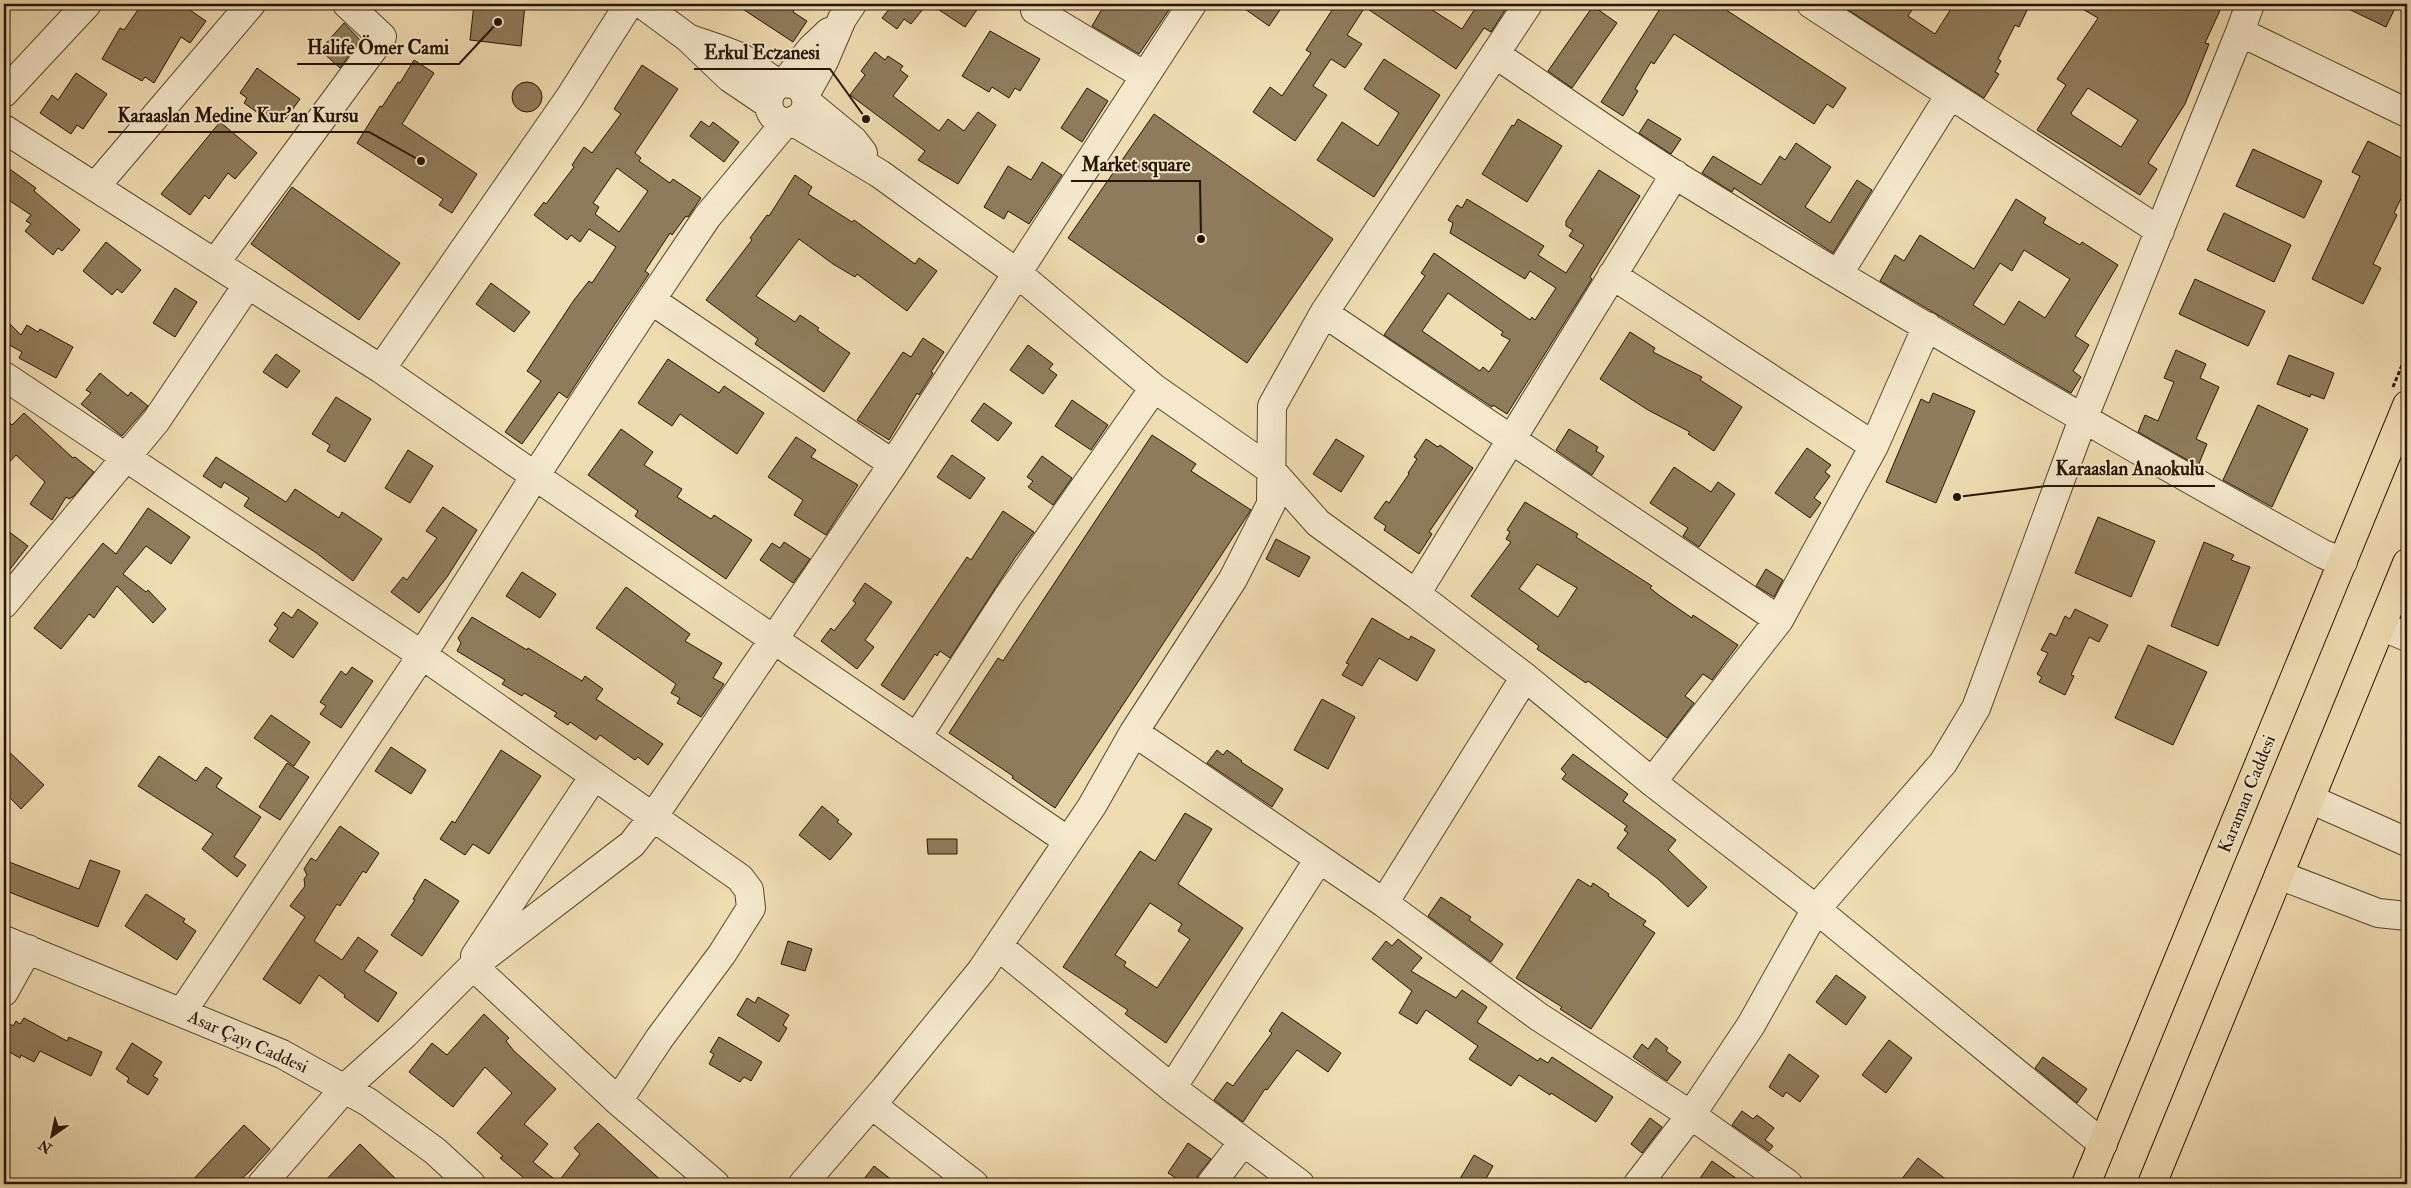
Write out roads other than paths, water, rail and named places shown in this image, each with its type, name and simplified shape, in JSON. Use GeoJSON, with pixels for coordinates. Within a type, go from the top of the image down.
{"type":"FeatureCollection","features":[{"type":"Feature","properties":{"kind":"highway","name":"Karaman Caddesi"},"geometry":{"type":"LineString","coordinates":[[2086,1184],[2407,404]]}},
{"type":"Feature","properties":{"kind":"highway"},"geometry":{"type":"LineString","coordinates":[[2152,1184],[2407,566]]}},
{"type":"Feature","properties":{"kind":"street"},"geometry":{"type":"LineString","coordinates":[[4,93],[87,4]]}},
{"type":"Feature","properties":{"kind":"street"},"geometry":{"type":"LineString","coordinates":[[95,187],[251,4]]}},
{"type":"Feature","properties":{"kind":"street"},"geometry":{"type":"LineString","coordinates":[[215,263],[382,38],[347,4]]}},
{"type":"Feature","properties":{"kind":"street"},"geometry":{"type":"LineString","coordinates":[[381,369],[570,97],[629,4]]}},
{"type":"Feature","properties":{"kind":"street"},"geometry":{"type":"LineString","coordinates":[[642,4],[688,38],[742,58],[786,102],[880,174],[1017,273],[1154,388],[1271,470],[1318,523],[1416,594],[1525,677],[1652,782],[1816,909],[2103,1144]]}},
{"type":"Feature","properties":{"kind":"street"},"geometry":{"type":"LineString","coordinates":[[1039,4],[1035,10],[1145,76]]}},
{"type":"Feature","properties":{"kind":"street"},"geometry":{"type":"LineString","coordinates":[[262,1184],[344,1089],[405,1034],[466,972],[632,844],[653,817],[893,464],[1192,4]]}},
{"type":"Feature","properties":{"kind":"street"},"geometry":{"type":"LineString","coordinates":[[803,1184],[872,1105],[981,971],[1092,806],[1134,732],[1233,579],[1271,504],[1272,406],[1324,313],[1528,4]]}},
{"type":"Feature","properties":{"kind":"street"},"geometry":{"type":"LineString","coordinates":[[1811,4],[2160,231]]}},
{"type":"Feature","properties":{"kind":"street"},"geometry":{"type":"LineString","coordinates":[[1638,1184],[1691,1115],[1751,1025],[1816,909],[1943,763],[1976,708],[2083,419],[2250,4]]}},
{"type":"Feature","properties":{"kind":"street"},"geometry":{"type":"LineString","coordinates":[[182,1012],[422,655],[534,476],[707,217],[759,152],[786,102],[824,61],[847,11]]}},
{"type":"Feature","properties":{"kind":"street"},"geometry":{"type":"LineString","coordinates":[[2240,32],[2407,113]]}},
{"type":"Feature","properties":{"kind":"street"},"geometry":{"type":"LineString","coordinates":[[1495,54],[1675,174],[1926,326],[2083,419],[2307,545],[2343,562]]}},
{"type":"Feature","properties":{"kind":"street"},"geometry":{"type":"LineString","coordinates":[[1839,273],[1950,95]]}},
{"type":"Feature","properties":{"kind":"street"},"geometry":{"type":"LineString","coordinates":[[4,129],[381,369],[534,476],[1068,841]]}},
{"type":"Feature","properties":{"kind":"street"},"geometry":{"type":"LineString","coordinates":[[1416,594],[1675,174]]}},
{"type":"Feature","properties":{"kind":"street"},"geometry":{"type":"LineString","coordinates":[[1612,275],[1874,446]]}},
{"type":"Feature","properties":{"kind":"street"},"geometry":{"type":"LineString","coordinates":[[4,604],[156,421],[248,284]]}},
{"type":"Feature","properties":{"kind":"street"},"geometry":{"type":"LineString","coordinates":[[651,300],[893,464]]}},
{"type":"Feature","properties":{"kind":"street"},"geometry":{"type":"LineString","coordinates":[[1324,313],[1778,620]]}},
{"type":"Feature","properties":{"kind":"street"},"geometry":{"type":"LineString","coordinates":[[1652,782],[1778,620],[1874,446],[1926,326]]}},
{"type":"Feature","properties":{"kind":"street"},"geometry":{"type":"LineString","coordinates":[[4,376],[422,655],[740,878],[749,890],[751,908],[722,954],[659,1039],[618,1101]]}},
{"type":"Feature","properties":{"kind":"street"},"geometry":{"type":"LineString","coordinates":[[917,737],[1007,598],[1154,388]]}},
{"type":"Feature","properties":{"kind":"street"},"geometry":{"type":"LineString","coordinates":[[2381,626],[2407,637]]}},
{"type":"Feature","properties":{"kind":"street"},"geometry":{"type":"LineString","coordinates":[[1384,903],[1525,677]]}},
{"type":"Feature","properties":{"kind":"street"},"geometry":{"type":"LineString","coordinates":[[1134,732],[1384,903],[1539,1017],[1691,1115],[1788,1184]]}},
{"type":"Feature","properties":{"kind":"street"},"geometry":{"type":"LineString","coordinates":[[466,972],[594,776]]}},
{"type":"Feature","properties":{"kind":"street"},"geometry":{"type":"LineString","coordinates":[[2310,799],[2407,842]]}},
{"type":"Feature","properties":{"kind":"street"},"geometry":{"type":"LineString","coordinates":[[1172,1088],[1319,859]]}},
{"type":"Feature","properties":{"kind":"street"},"geometry":{"type":"LineString","coordinates":[[2279,875],[2378,913],[2407,916]]}},
{"type":"Feature","properties":{"kind":"street"},"geometry":{"type":"LineString","coordinates":[[4,992],[16,944]]}},
{"type":"Feature","properties":{"kind":"street","name":"Asar Çayı Caddesi"},"geometry":{"type":"LineString","coordinates":[[16,944],[282,1054],[368,1102],[435,1152],[471,1184]]}},
{"type":"Feature","properties":{"kind":"street"},"geometry":{"type":"LineString","coordinates":[[998,946],[1172,1088],[1300,1184]]}},
{"type":"Feature","properties":{"kind":"street"},"geometry":{"type":"LineString","coordinates":[[466,972],[715,1184]]}},
{"type":"Feature","properties":{"kind":"street"},"geometry":{"type":"LineString","coordinates":[[872,1105],[974,1184]]}},
{"type":"Feature","properties":{"kind":"street"},"geometry":{"type":"LineString","coordinates":[[1211,1184],[1243,1142]]}},
{"type":"Feature","properties":{"kind":"place","name":"Halife Ömer Cami"},"geometry":{"type":"Point","coordinates":[498,22]}},
{"type":"Feature","properties":{"kind":"place","name":"Erkul Eczanesi"},"geometry":{"type":"Point","coordinates":[866,119]}},
{"type":"Feature","properties":{"kind":"place","name":"Karaaslan Medine Kur'an Kursu"},"geometry":{"type":"Point","coordinates":[421,161]}},
{"type":"Feature","properties":{"kind":"place","name":"Market square"},"geometry":{"type":"Point","coordinates":[1201,239]}},
{"type":"Feature","properties":{"kind":"place","name":"Karaaslan Anaokulu"},"geometry":{"type":"Point","coordinates":[1957,497]}}]}
